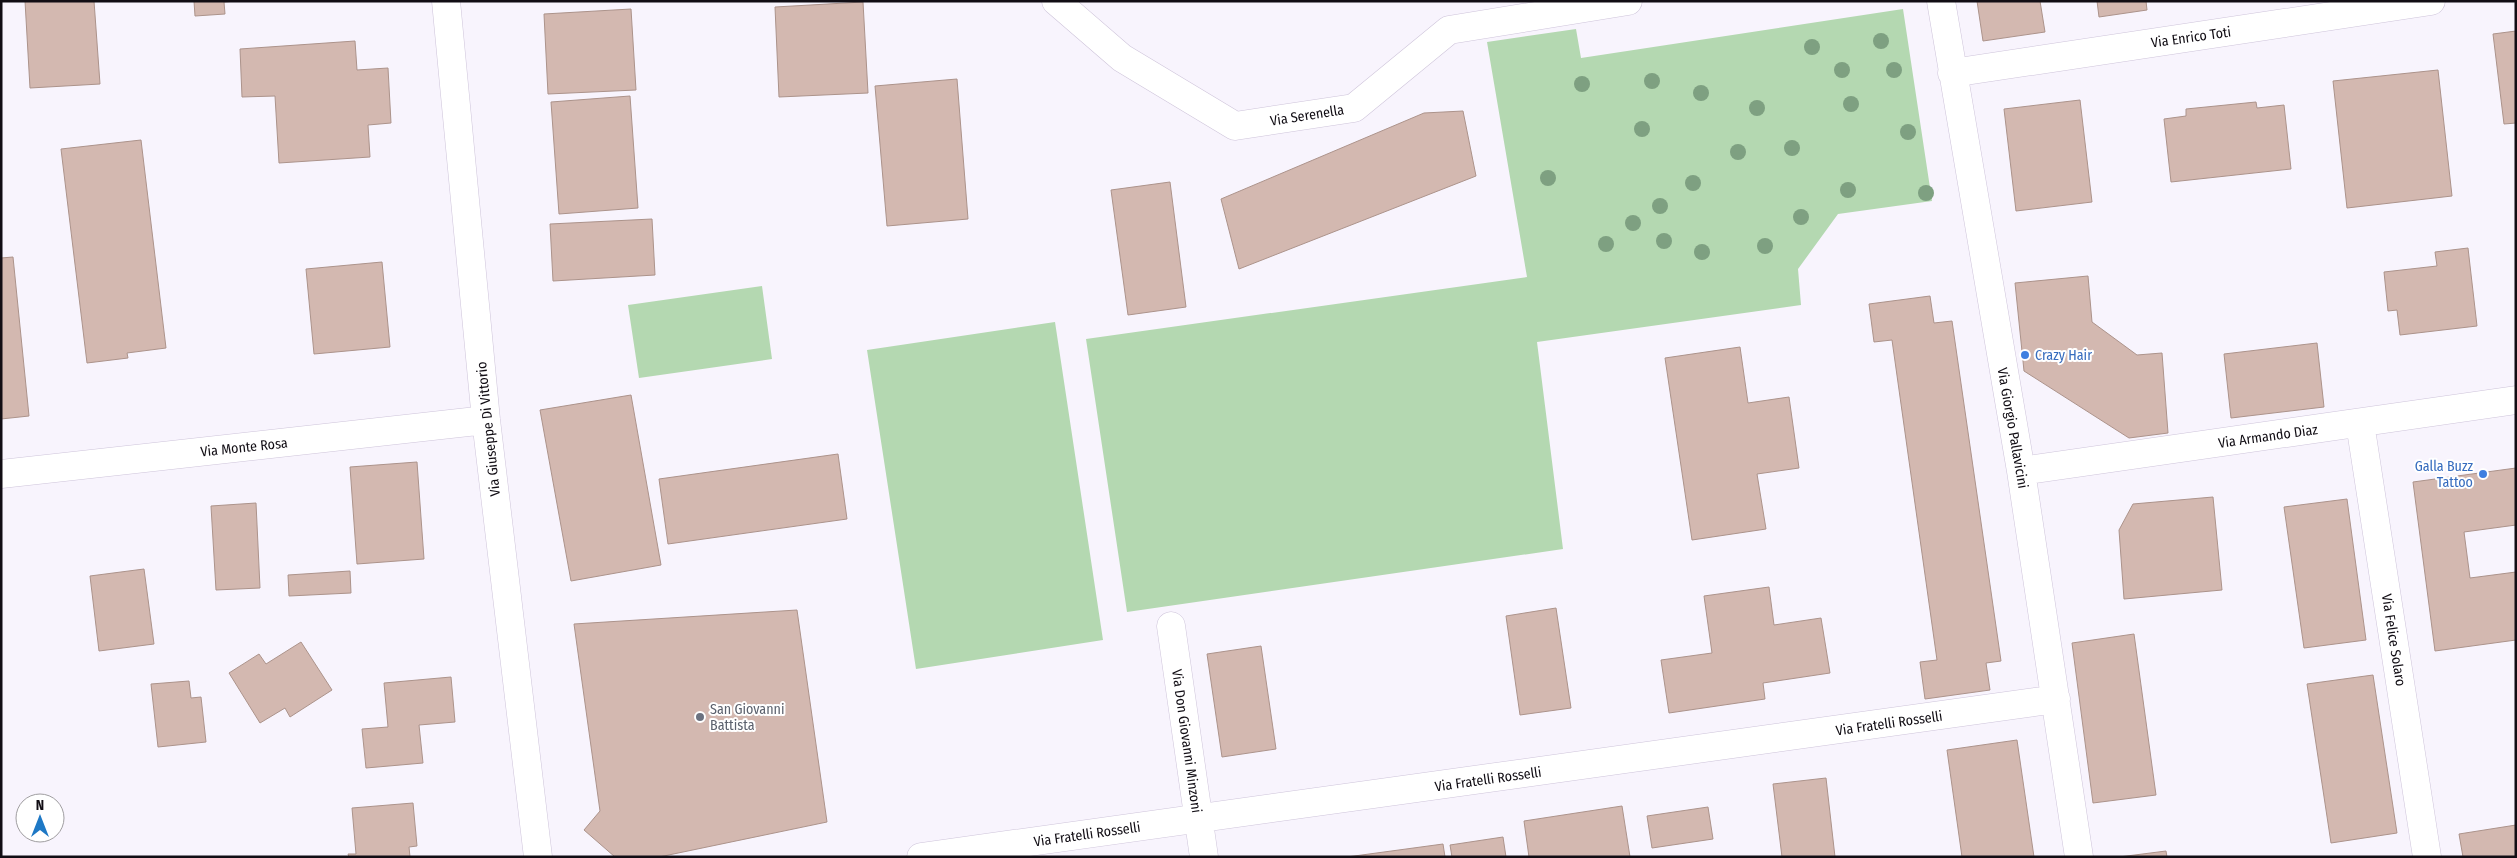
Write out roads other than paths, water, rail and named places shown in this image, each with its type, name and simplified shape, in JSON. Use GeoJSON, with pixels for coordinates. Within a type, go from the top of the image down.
{"type":"FeatureCollection","features":[{"type":"Feature","properties":{"kind":"street","name":"Via Giuseppe Di Vittorio"},"geometry":{"type":"LineString","coordinates":[[446,1],[486,420],[538,857]]}},
{"type":"Feature","properties":{"kind":"street","name":"Via Serenella"},"geometry":{"type":"LineString","coordinates":[[1056,1],[1122,58],[1236,126],[1354,108],[1449,30],[1628,1]]}},
{"type":"Feature","properties":{"kind":"street","name":"Via Giorgio Pallavicini"},"geometry":{"type":"LineString","coordinates":[[1941,1],[2021,471],[2079,857]]}},
{"type":"Feature","properties":{"kind":"street","name":"Via Enrico Toti"},"geometry":{"type":"LineString","coordinates":[[1952,73],[2430,1]]}},
{"type":"Feature","properties":{"kind":"street","name":"Via Armando Diaz"},"geometry":{"type":"LineString","coordinates":[[2021,471],[2516,400]]}},
{"type":"Feature","properties":{"kind":"street","name":"Via Monte Rosa"},"geometry":{"type":"LineString","coordinates":[[1,474],[486,420]]}},
{"type":"Feature","properties":{"kind":"street","name":"Via Felice Solaro"},"geometry":{"type":"LineString","coordinates":[[2360,422],[2427,857]]}},
{"type":"Feature","properties":{"kind":"street","name":"Via Don Giovanni Minzoni"},"geometry":{"type":"LineString","coordinates":[[1171,626],[1204,857]]}},
{"type":"Feature","properties":{"kind":"street","name":"Via Fratelli Rosselli"},"geometry":{"type":"LineString","coordinates":[[921,857],[2056,699]]}},
{"type":"Feature","properties":{"kind":"place","name":"Crazy Hair"},"geometry":{"type":"Point","coordinates":[2025,355]}},
{"type":"Feature","properties":{"kind":"place","name":"Galla Buzz Tattoo"},"geometry":{"type":"Point","coordinates":[2483,474]}},
{"type":"Feature","properties":{"kind":"place","name":"San Giovanni Battista"},"geometry":{"type":"Point","coordinates":[700,717]}}]}
